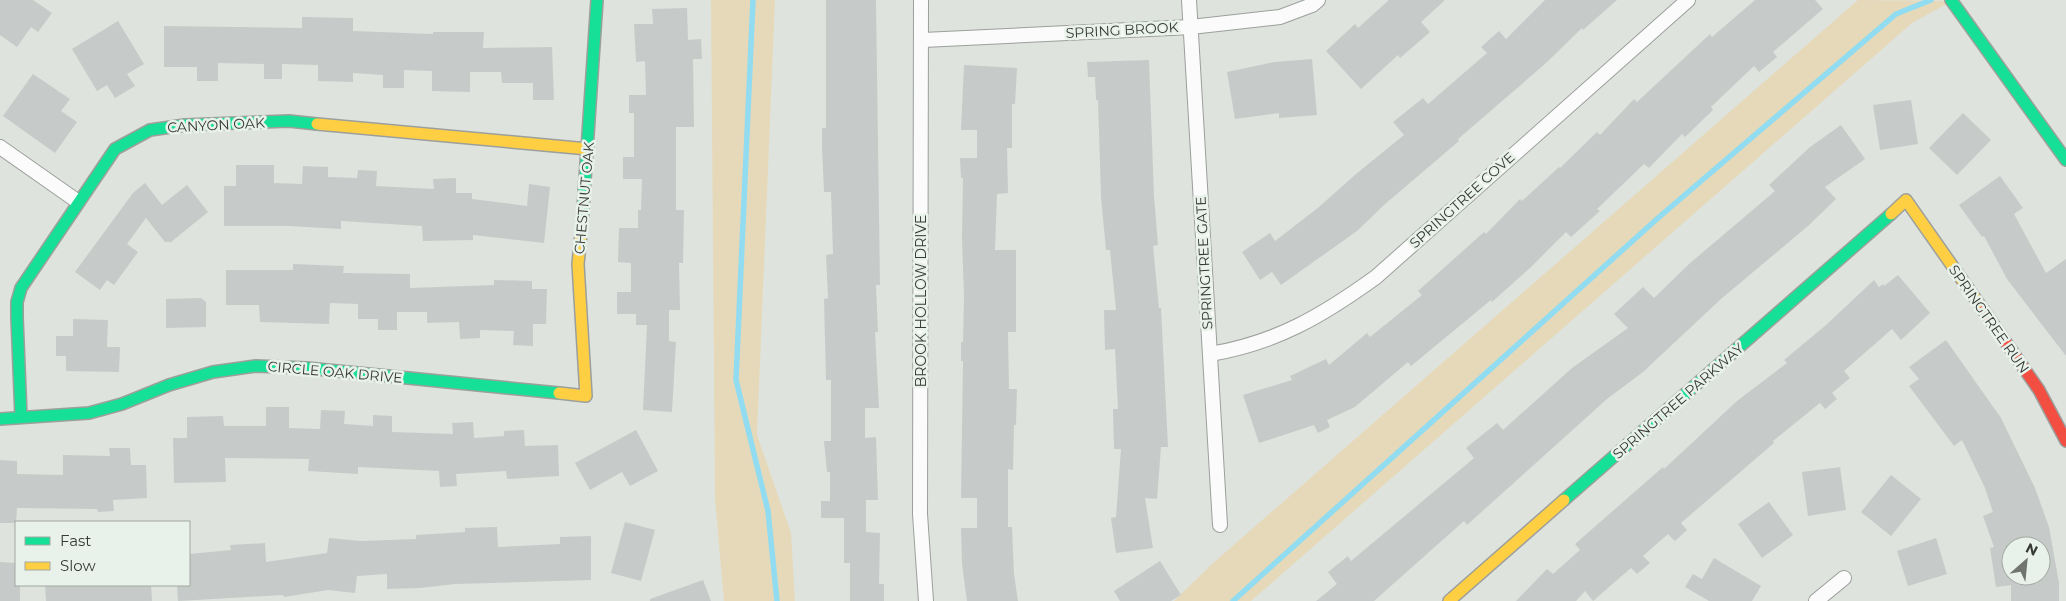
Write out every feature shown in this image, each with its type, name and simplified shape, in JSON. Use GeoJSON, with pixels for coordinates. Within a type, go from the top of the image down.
{"type":"FeatureCollection","features":[{"type":"Feature","properties":{"kind":"street","name":"CHESTNUT OAK"},"geometry":{"type":"LineString","coordinates":[[586,396],[578,264],[588,149],[597,0]]}},
{"type":"Feature","properties":{"kind":"street","name":"BROOK HOLLOW DRIVE"},"geometry":{"type":"LineString","coordinates":[[922,0],[920,514],[926,601]]}},
{"type":"Feature","properties":{"kind":"street","name":"SPRINGTREE GATE"},"geometry":{"type":"LineString","coordinates":[[1190,0],[1220,525]]}},
{"type":"Feature","properties":{"kind":"street","name":"SPRING BROOK"},"geometry":{"type":"LineString","coordinates":[[923,40],[1191,27],[1280,17],[1312,5],[1318,0]]}},
{"type":"Feature","properties":{"kind":"street","name":"SPRINGTREE COVE"},"geometry":{"type":"LineString","coordinates":[[1210,354],[1265,342],[1338,305],[1368,282],[1688,0]]}},
{"type":"Feature","properties":{"kind":"street"},"geometry":{"type":"LineString","coordinates":[[1952,0],[2066,160]]}},
{"type":"Feature","properties":{"kind":"street","name":"CANYON OAK"},"geometry":{"type":"LineString","coordinates":[[21,417],[17,302],[28,274],[115,149],[150,130],[185,124],[289,122],[588,149]]}},
{"type":"Feature","properties":{"kind":"street"},"geometry":{"type":"LineString","coordinates":[[0,147],[78,202]]}},
{"type":"Feature","properties":{"kind":"street","name":"SPRINGTREE RUN"},"geometry":{"type":"LineString","coordinates":[[1906,200],[2039,390],[2066,441]]}},
{"type":"Feature","properties":{"kind":"street","name":"SPRINGTREE PARKWAY"},"geometry":{"type":"LineString","coordinates":[[1449,601],[1906,200]]}},
{"type":"Feature","properties":{"kind":"street","name":"CIRCLE OAK DRIVE"},"geometry":{"type":"LineString","coordinates":[[0,418],[90,413],[122,404],[169,385],[214,372],[256,366],[307,368],[586,396]]}},
{"type":"Feature","properties":{"kind":"street"},"geometry":{"type":"LineString","coordinates":[[1816,601],[1844,578]]}},
{"type":"Feature","properties":{"kind":"shaded area"},"geometry":{"type":"Polygon","coordinates":[[[711,0],[775,0],[757,435],[791,533],[795,601],[724,601],[715,500],[711,0]]]}},
{"type":"Feature","properties":{"kind":"shaded area"},"geometry":{"type":"Polygon","coordinates":[[[1858,0],[1952,1],[1912,23],[1251,601],[1174,601],[1212,564],[1858,0]]]}},
{"type":"Feature","properties":{"kind":"building"},"geometry":{"type":"Polygon","coordinates":[[[0,0],[33,0],[52,13],[38,32],[31,27],[17,47],[0,35],[0,0]]]}},
{"type":"Feature","properties":{"kind":"building"},"geometry":{"type":"Polygon","coordinates":[[[826,0],[876,0],[880,285],[876,285],[878,332],[875,332],[879,408],[865,408],[865,438],[876,437],[878,500],[866,500],[866,532],[880,533],[879,584],[884,584],[884,601],[850,601],[850,563],[844,563],[844,518],[821,518],[821,501],[830,501],[830,472],[827,472],[824,441],[831,441],[831,380],[826,380],[824,299],[828,298],[826,255],[833,254],[831,192],[824,192],[822,147],[822,128],[826,128],[826,0]]]}},
{"type":"Feature","properties":{"kind":"building"},"geometry":{"type":"Polygon","coordinates":[[[1389,0],[1445,0],[1421,22],[1430,32],[1400,58],[1398,55],[1361,89],[1326,51],[1355,24],[1358,28],[1389,0]]]}},
{"type":"Feature","properties":{"kind":"building"},"geometry":{"type":"Polygon","coordinates":[[[1545,0],[1617,0],[1583,30],[1582,28],[1545,64],[1458,139],[1459,141],[1384,205],[1357,231],[1281,285],[1272,272],[1260,280],[1242,252],[1270,233],[1275,241],[1319,207],[1404,135],[1393,122],[1423,98],[1428,104],[1487,53],[1481,47],[1499,31],[1506,39],[1545,0]]]}},
{"type":"Feature","properties":{"kind":"building"},"geometry":{"type":"Polygon","coordinates":[[[1755,0],[1815,0],[1823,9],[1773,52],[1777,57],[1759,72],[1754,66],[1711,107],[1713,110],[1685,137],[1682,134],[1649,168],[1644,164],[1597,209],[1600,211],[1571,237],[1566,232],[1492,302],[1491,300],[1411,366],[1408,362],[1355,407],[1327,420],[1330,427],[1318,433],[1314,425],[1259,443],[1243,395],[1292,380],[1290,376],[1326,359],[1329,365],[1367,333],[1370,337],[1422,295],[1418,291],[1484,232],[1486,234],[1520,199],[1522,201],[1560,168],[1597,132],[1600,135],[1634,99],[1637,102],[1710,34],[1712,37],[1755,0]]]}},
{"type":"Feature","properties":{"kind":"building"},"geometry":{"type":"Polygon","coordinates":[[[687,8],[688,40],[701,39],[702,59],[693,59],[694,127],[676,127],[676,210],[684,210],[683,263],[679,263],[680,310],[669,310],[669,341],[676,342],[672,412],[643,410],[647,325],[636,325],[636,314],[617,314],[617,292],[631,292],[631,263],[618,262],[619,228],[638,228],[638,210],[641,210],[642,179],[623,179],[623,157],[634,157],[634,113],[629,113],[629,95],[646,95],[645,61],[636,62],[634,24],[653,24],[652,9],[687,8]]]}},
{"type":"Feature","properties":{"kind":"building"},"geometry":{"type":"Polygon","coordinates":[[[302,17],[353,18],[353,31],[433,34],[433,32],[484,32],[483,48],[552,47],[554,100],[533,100],[533,83],[502,83],[501,72],[470,72],[470,92],[432,91],[432,71],[404,70],[404,88],[383,88],[383,75],[353,73],[353,82],[318,81],[318,65],[282,64],[282,79],[264,79],[264,64],[218,63],[218,81],[197,81],[197,67],[164,67],[164,26],[302,28],[302,17]]]}},
{"type":"Feature","properties":{"kind":"building"},"geometry":{"type":"Polygon","coordinates":[[[118,21],[144,64],[127,74],[135,86],[115,98],[107,85],[97,91],[72,49],[118,21]]]}},
{"type":"Feature","properties":{"kind":"building"},"geometry":{"type":"Polygon","coordinates":[[[1312,59],[1317,115],[1279,118],[1279,113],[1235,119],[1227,72],[1274,62],[1312,59]]]}},
{"type":"Feature","properties":{"kind":"building"},"geometry":{"type":"Polygon","coordinates":[[[1149,60],[1154,196],[1158,245],[1153,246],[1159,308],[1161,308],[1168,447],[1161,447],[1157,499],[1145,498],[1153,548],[1116,553],[1111,518],[1116,517],[1121,449],[1114,449],[1113,409],[1118,409],[1115,349],[1105,350],[1104,310],[1116,310],[1110,250],[1106,250],[1101,197],[1098,100],[1096,100],[1095,77],[1088,77],[1087,62],[1149,60]]]}},
{"type":"Feature","properties":{"kind":"building"},"geometry":{"type":"Polygon","coordinates":[[[964,65],[1017,68],[1015,104],[1012,104],[1012,148],[1007,148],[1008,193],[997,194],[995,250],[1016,250],[1016,332],[1008,332],[1009,389],[1017,389],[1013,470],[1008,469],[1008,527],[1012,527],[1014,574],[1018,601],[967,601],[962,564],[961,528],[977,528],[977,498],[961,498],[963,361],[961,361],[961,342],[963,342],[964,296],[962,238],[963,178],[961,178],[960,158],[977,158],[977,130],[961,130],[964,65]]]}},
{"type":"Feature","properties":{"kind":"building"},"geometry":{"type":"Polygon","coordinates":[[[33,74],[70,99],[61,111],[77,122],[55,153],[3,116],[33,74]]]}},
{"type":"Feature","properties":{"kind":"building"},"geometry":{"type":"Polygon","coordinates":[[[1911,100],[1918,144],[1880,150],[1873,105],[1911,100]]]}},
{"type":"Feature","properties":{"kind":"building"},"geometry":{"type":"Polygon","coordinates":[[[1963,113],[1991,140],[1957,175],[1929,148],[1963,113]]]}},
{"type":"Feature","properties":{"kind":"building"},"geometry":{"type":"Polygon","coordinates":[[[1841,125],[1865,159],[1825,187],[1836,199],[1808,226],[1721,299],[1643,372],[1607,399],[1467,525],[1464,521],[1374,601],[1316,601],[1337,584],[1328,572],[1348,556],[1351,561],[1474,458],[1466,448],[1497,423],[1503,430],[1572,368],[1628,328],[1614,314],[1643,287],[1654,298],[1689,264],[1775,191],[1769,185],[1810,147],[1841,125]]]}},
{"type":"Feature","properties":{"kind":"building"},"geometry":{"type":"Polygon","coordinates":[[[236,165],[274,165],[274,183],[302,184],[303,166],[328,167],[328,177],[357,178],[358,170],[377,171],[376,186],[434,189],[433,179],[456,178],[456,193],[472,193],[472,199],[527,206],[529,184],[550,187],[544,243],[473,235],[473,240],[423,241],[422,226],[341,221],[341,229],[289,226],[224,226],[224,186],[236,186],[236,165]]]}},
{"type":"Feature","properties":{"kind":"building"},"geometry":{"type":"Polygon","coordinates":[[[2000,176],[2023,208],[2014,214],[2046,273],[2066,259],[2066,356],[2007,279],[1984,236],[1982,237],[1959,205],[2000,176]]]}},
{"type":"Feature","properties":{"kind":"building"},"geometry":{"type":"Polygon","coordinates":[[[145,183],[162,205],[187,185],[208,212],[171,242],[165,242],[146,218],[127,244],[138,252],[114,285],[107,280],[100,290],[75,272],[133,193],[145,183]]]}},
{"type":"Feature","properties":{"kind":"building"},"geometry":{"type":"Polygon","coordinates":[[[293,264],[344,266],[343,273],[410,274],[410,288],[494,285],[494,280],[532,281],[532,289],[547,289],[546,324],[533,324],[533,346],[513,345],[514,331],[480,330],[480,338],[460,339],[459,322],[427,323],[427,312],[397,312],[397,330],[378,330],[378,319],[358,319],[358,304],[330,303],[329,324],[260,322],[259,305],[226,305],[226,270],[293,270],[293,264]]]}},
{"type":"Feature","properties":{"kind":"building"},"geometry":{"type":"Polygon","coordinates":[[[1898,275],[1930,313],[1901,340],[1892,329],[1844,371],[1850,378],[1832,393],[1837,399],[1825,409],[1820,403],[1773,441],[1774,443],[1681,523],[1687,530],[1675,541],[1668,534],[1643,556],[1650,563],[1637,574],[1631,568],[1593,601],[1585,591],[1576,601],[1516,601],[1547,569],[1553,574],[1580,550],[1575,544],[1663,467],[1664,469],[1737,401],[1787,363],[1784,360],[1826,325],[1874,280],[1879,287],[1883,284],[1884,286],[1898,275]]]}},
{"type":"Feature","properties":{"kind":"building"},"geometry":{"type":"Polygon","coordinates":[[[201,298],[206,302],[206,327],[166,328],[166,299],[201,298]]]}},
{"type":"Feature","properties":{"kind":"building"},"geometry":{"type":"Polygon","coordinates":[[[73,319],[108,320],[107,347],[120,347],[119,372],[66,371],[66,356],[56,356],[56,336],[73,336],[73,319]]]}},
{"type":"Feature","properties":{"kind":"building"},"geometry":{"type":"Polygon","coordinates":[[[1946,340],[2001,418],[2035,488],[2051,536],[2001,536],[2001,586],[2004,586],[1996,587],[1990,548],[1994,547],[1983,516],[1993,512],[1985,488],[1962,440],[1954,446],[1909,386],[1919,379],[1909,367],[1946,340]]]}},
{"type":"Feature","properties":{"kind":"building"},"geometry":{"type":"Polygon","coordinates":[[[266,407],[289,407],[289,428],[320,429],[321,410],[345,411],[344,424],[373,426],[373,415],[392,416],[392,432],[453,434],[452,423],[473,422],[474,438],[504,436],[504,431],[524,430],[525,446],[558,445],[559,476],[507,479],[506,471],[456,474],[457,486],[440,487],[439,471],[358,467],[358,474],[308,471],[309,459],[225,458],[226,482],[174,483],[173,438],[187,438],[187,417],[223,416],[224,426],[266,426],[266,407]]]}},
{"type":"Feature","properties":{"kind":"building"},"geometry":{"type":"Polygon","coordinates":[[[636,430],[658,471],[630,486],[622,472],[590,490],[575,463],[636,430]]]}},
{"type":"Feature","properties":{"kind":"building"},"geometry":{"type":"Polygon","coordinates":[[[109,448],[130,448],[131,465],[146,465],[147,498],[113,500],[114,511],[17,508],[15,523],[0,523],[0,460],[17,461],[17,474],[63,475],[63,455],[110,456],[109,448]]]}},
{"type":"Feature","properties":{"kind":"building"},"geometry":{"type":"Polygon","coordinates":[[[1840,467],[1846,510],[1808,516],[1802,472],[1840,467]]]}},
{"type":"Feature","properties":{"kind":"building"},"geometry":{"type":"Polygon","coordinates":[[[1891,475],[1921,499],[1891,536],[1861,512],[1891,475]]]}},
{"type":"Feature","properties":{"kind":"building"},"geometry":{"type":"Polygon","coordinates":[[[1769,502],[1793,535],[1762,558],[1738,524],[1769,502]]]}},
{"type":"Feature","properties":{"kind":"building"},"geometry":{"type":"Polygon","coordinates":[[[625,522],[655,530],[641,581],[611,573],[625,522]]]}},
{"type":"Feature","properties":{"kind":"building"},"geometry":{"type":"Polygon","coordinates":[[[497,527],[498,547],[560,544],[560,537],[591,536],[591,580],[455,584],[387,589],[387,574],[357,576],[355,593],[328,590],[284,597],[283,595],[178,601],[177,586],[190,586],[190,554],[231,550],[230,545],[265,543],[266,562],[327,553],[329,538],[361,541],[416,539],[416,535],[465,532],[465,528],[497,527]]]}},
{"type":"Feature","properties":{"kind":"building"},"geometry":{"type":"Polygon","coordinates":[[[1936,538],[1947,574],[1908,586],[1897,551],[1936,538]]]}},
{"type":"Feature","properties":{"kind":"building"},"geometry":{"type":"Polygon","coordinates":[[[2051,538],[2059,583],[2059,601],[2011,601],[2011,586],[2051,586],[2051,538]]]}},
{"type":"Feature","properties":{"kind":"building"},"geometry":{"type":"Polygon","coordinates":[[[1714,558],[1761,586],[1752,601],[1709,601],[1685,587],[1693,574],[1702,579],[1714,558]]]}},
{"type":"Feature","properties":{"kind":"building"},"geometry":{"type":"Polygon","coordinates":[[[1160,561],[1181,595],[1171,601],[1120,601],[1114,591],[1160,561]]]}},
{"type":"Feature","properties":{"kind":"building"},"geometry":{"type":"Polygon","coordinates":[[[0,562],[15,563],[15,586],[20,586],[20,601],[0,601],[0,562]]]}},
{"type":"Feature","properties":{"kind":"building"},"geometry":{"type":"Polygon","coordinates":[[[703,580],[711,601],[650,601],[650,599],[703,580]]]}},
{"type":"Feature","properties":{"kind":"building"},"geometry":{"type":"Polygon","coordinates":[[[45,586],[151,586],[152,601],[46,601],[45,586]]]}},
{"type":"Feature","properties":{"kind":"waterway"},"geometry":{"type":"LineString","coordinates":[[753,0],[736,380],[768,511],[777,601]]}},
{"type":"Feature","properties":{"kind":"waterway"},"geometry":{"type":"LineString","coordinates":[[1233,601],[1658,218],[1896,14],[1931,0]]}},
{"type":"Feature","properties":{"kind":"traffic: fast"},"geometry":{"type":"LineString","coordinates":[[582,224],[597,0]]}},
{"type":"Feature","properties":{"kind":"traffic: fast"},"geometry":{"type":"LineString","coordinates":[[1951,0],[2066,160]]}},
{"type":"Feature","properties":{"kind":"traffic: fast"},"geometry":{"type":"LineString","coordinates":[[21,417],[17,317],[17,302],[21,288],[115,149],[150,130],[185,125],[289,121],[317,124]]}},
{"type":"Feature","properties":{"kind":"traffic: fast"},"geometry":{"type":"LineString","coordinates":[[1564,500],[1891,214]]}},
{"type":"Feature","properties":{"kind":"traffic: fast"},"geometry":{"type":"LineString","coordinates":[[0,419],[89,413],[122,404],[169,385],[213,372],[256,366],[307,368],[559,393]]}},
{"type":"Feature","properties":{"kind":"traffic: slow"},"geometry":{"type":"LineString","coordinates":[[317,124],[588,149]]}},
{"type":"Feature","properties":{"kind":"traffic: slow"},"geometry":{"type":"LineString","coordinates":[[1891,214],[1906,200],[1984,311]]}},
{"type":"Feature","properties":{"kind":"traffic: slow"},"geometry":{"type":"LineString","coordinates":[[559,393],[586,396],[578,264],[582,224]]}},
{"type":"Feature","properties":{"kind":"traffic: slow"},"geometry":{"type":"LineString","coordinates":[[1449,601],[1564,500]]}},
{"type":"Feature","properties":{"kind":"traffic: jam"},"geometry":{"type":"LineString","coordinates":[[1984,311],[2039,390],[2066,441]]}}]}
